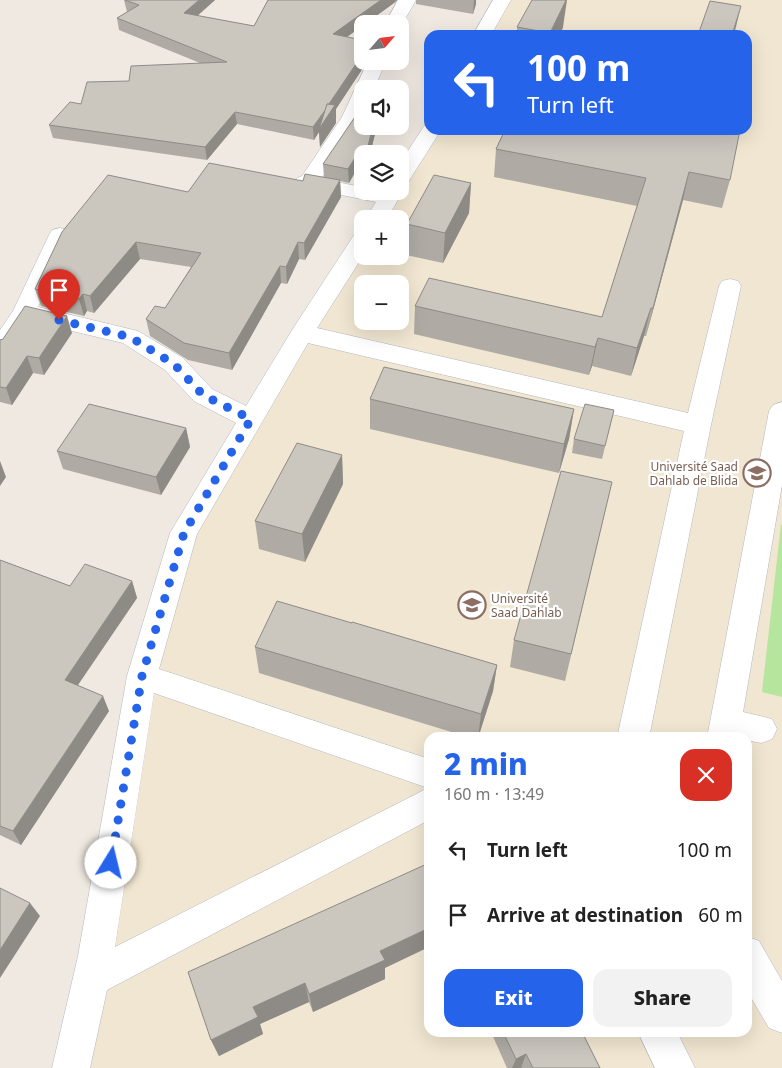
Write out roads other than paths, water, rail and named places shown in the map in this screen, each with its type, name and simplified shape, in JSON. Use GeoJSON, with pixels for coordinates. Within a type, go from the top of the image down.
{"type":"FeatureCollection","features":[{"type":"Feature","properties":{"kind":"street"},"geometry":{"type":"LineString","coordinates":[[399,15],[407,0]]}},
{"type":"Feature","properties":{"kind":"street"},"geometry":{"type":"LineString","coordinates":[[485,30],[502,0]]}},
{"type":"Feature","properties":{"kind":"street"},"geometry":{"type":"LineString","coordinates":[[308,183],[354,112]]}},
{"type":"Feature","properties":{"kind":"street"},"geometry":{"type":"LineString","coordinates":[[409,166],[429,135]]}},
{"type":"Feature","properties":{"kind":"street"},"geometry":{"type":"LineString","coordinates":[[282,178],[308,183],[354,187]]}},
{"type":"Feature","properties":{"kind":"street"},"geometry":{"type":"LineString","coordinates":[[0,349],[24,312],[60,235]]}},
{"type":"Feature","properties":{"kind":"street"},"geometry":{"type":"LineString","coordinates":[[71,1068],[92,978],[142,676],[184,533],[302,333],[354,252]]}},
{"type":"Feature","properties":{"kind":"street"},"geometry":{"type":"LineString","coordinates":[[634,732],[698,425],[730,286]]}},
{"type":"Feature","properties":{"kind":"street"},"geometry":{"type":"LineString","coordinates":[[24,312],[130,337],[174,364],[203,395],[251,419]]}},
{"type":"Feature","properties":{"kind":"street"},"geometry":{"type":"LineString","coordinates":[[302,333],[698,425]]}},
{"type":"Feature","properties":{"kind":"street"},"geometry":{"type":"LineString","coordinates":[[761,729],[725,730],[782,411]]}},
{"type":"Feature","properties":{"kind":"street"},"geometry":{"type":"LineString","coordinates":[[142,676],[424,772]]}},
{"type":"Feature","properties":{"kind":"street"},"geometry":{"type":"LineString","coordinates":[[92,978],[424,806]]}},
{"type":"Feature","properties":{"kind":"street"},"geometry":{"type":"LineString","coordinates":[[752,964],[782,1015]]}},
{"type":"Feature","properties":{"kind":"street"},"geometry":{"type":"LineString","coordinates":[[659,1037],[676,1068]]}},
{"type":"Feature","properties":{"kind":"place","name":"Université Saad Dahlab de Blida"},"geometry":{"type":"Point","coordinates":[757,473]}},
{"type":"Feature","properties":{"kind":"place","name":"Université Saad Dahlab"},"geometry":{"type":"Point","coordinates":[472,605]}}]}
